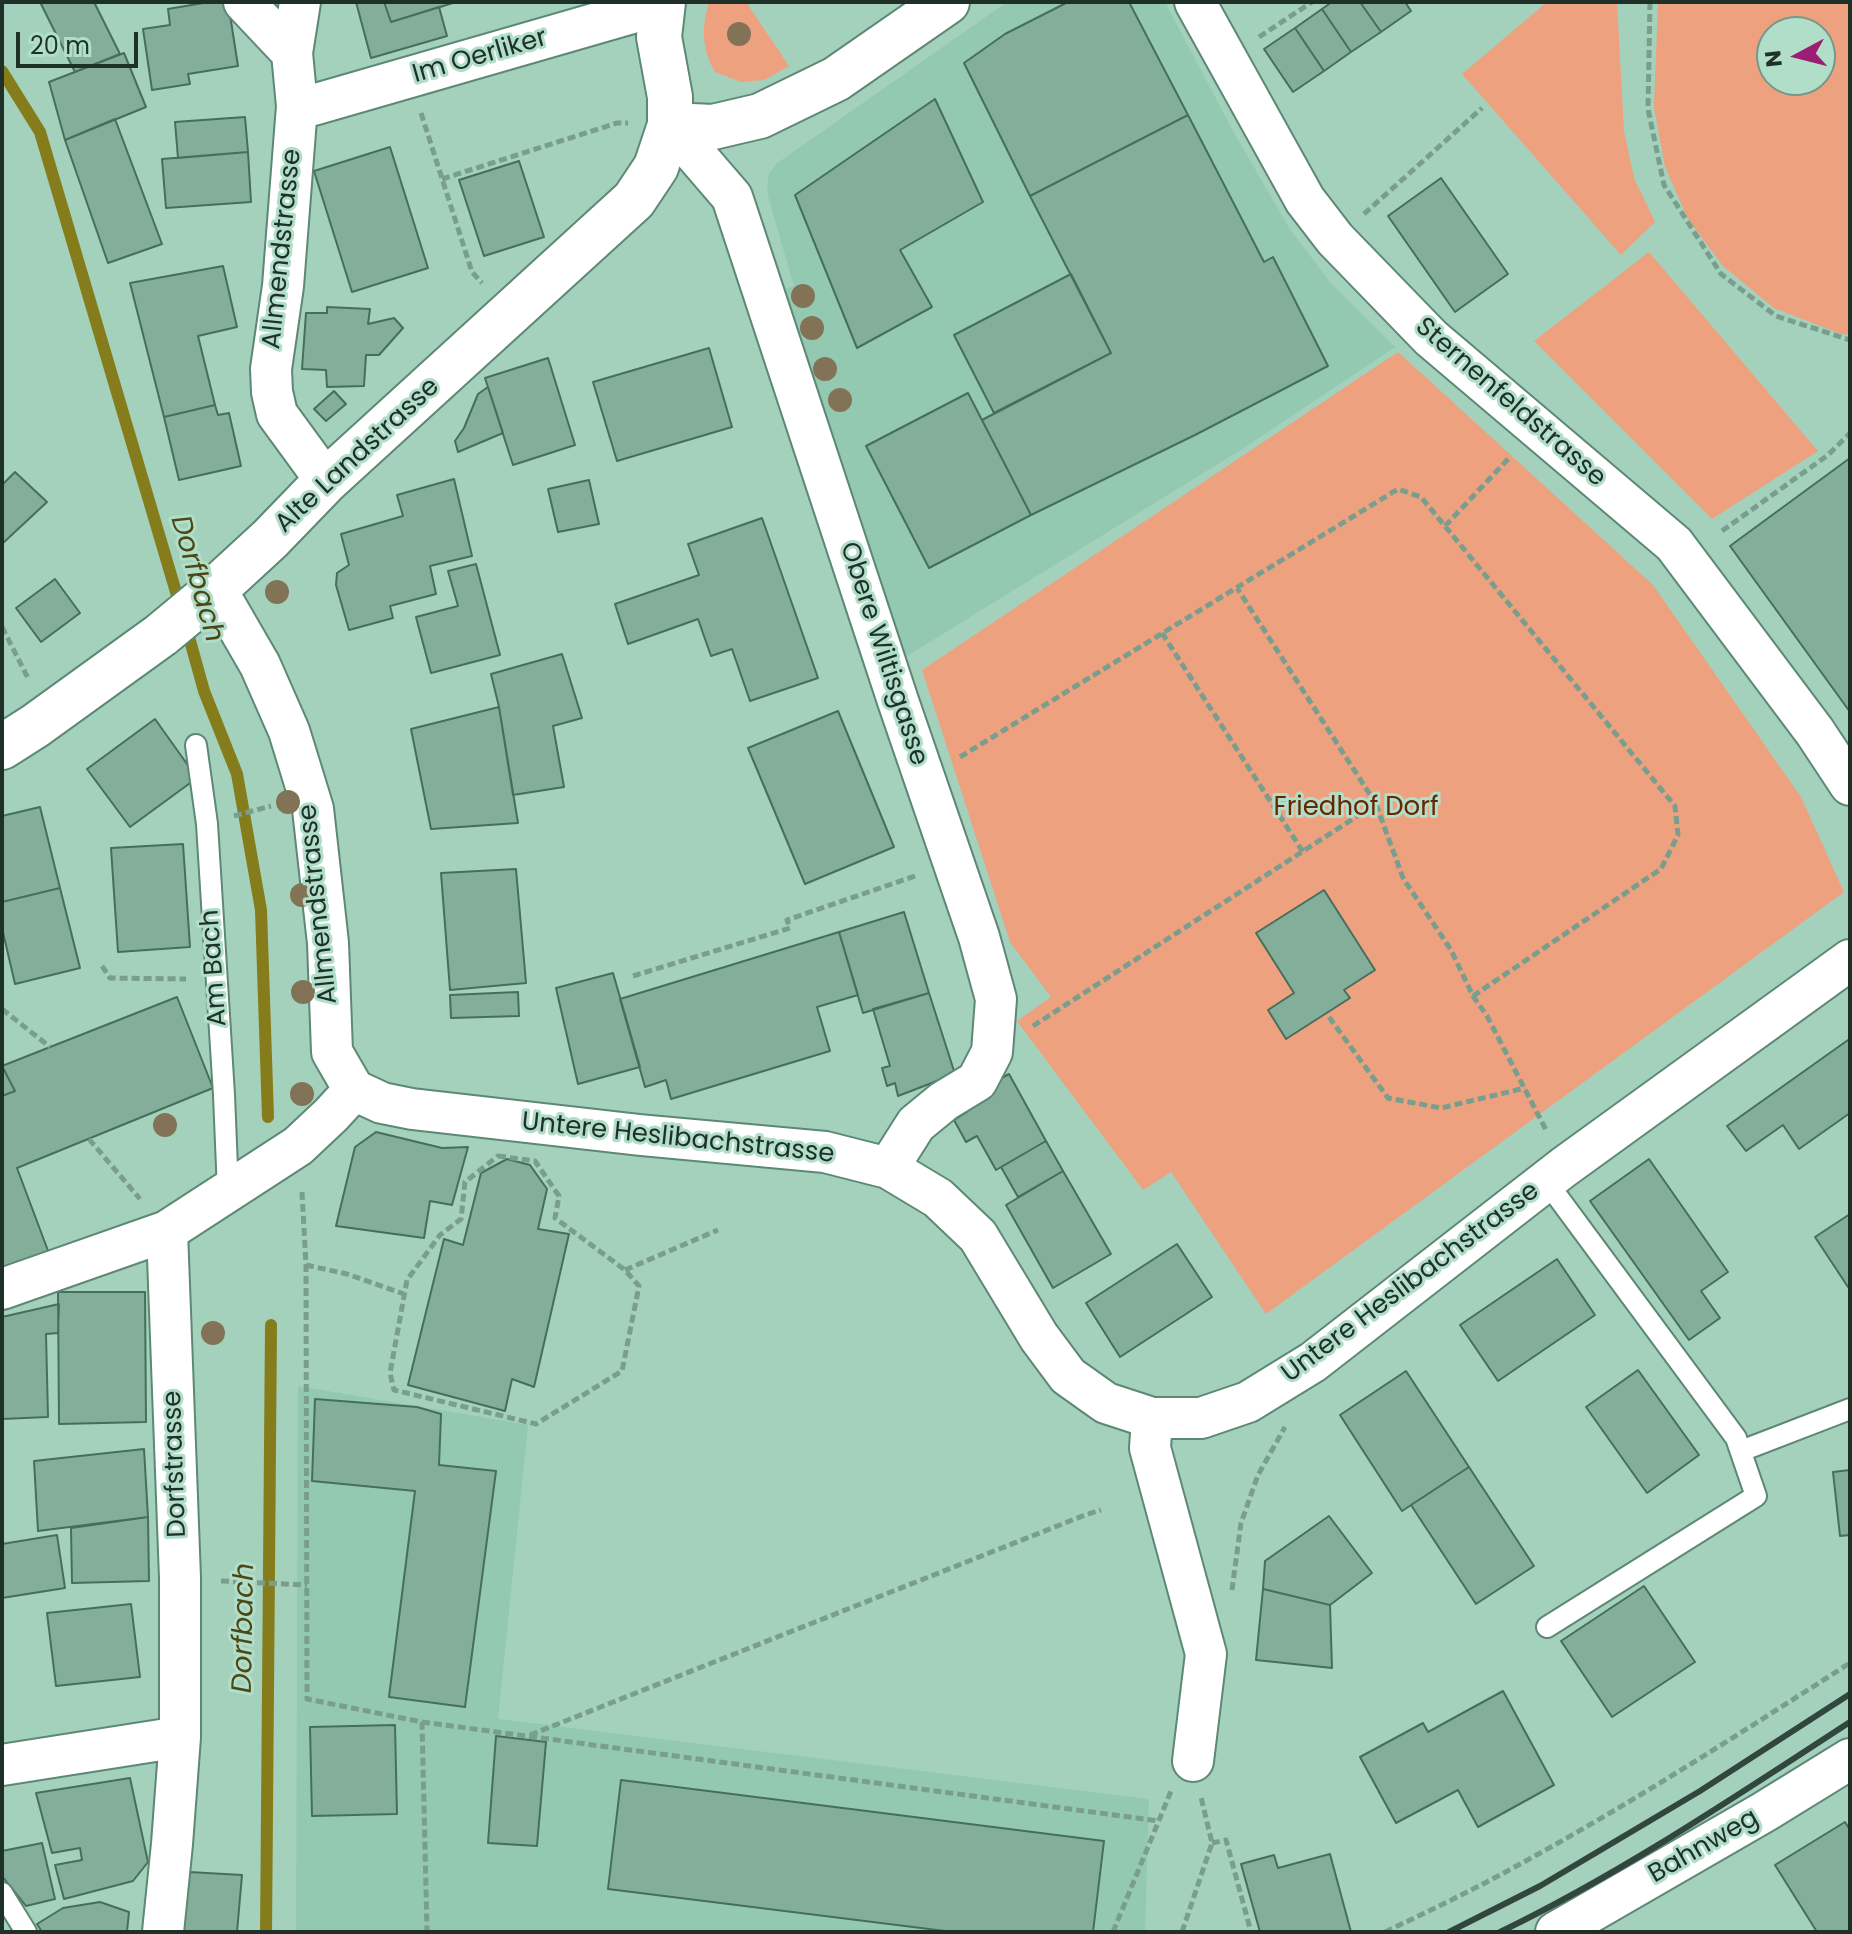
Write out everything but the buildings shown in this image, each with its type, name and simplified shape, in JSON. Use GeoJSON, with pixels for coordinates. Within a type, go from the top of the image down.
{"type":"FeatureCollection","features":[{"type":"Feature","properties":{"kind":"street"},"geometry":{"type":"LineString","coordinates":[[244,2],[292,53]]}},
{"type":"Feature","properties":{"kind":"street","name":"Allmendstrasse"},"geometry":{"type":"LineString","coordinates":[[300,2],[292,53],[297,106],[283,286],[271,369],[272,392],[277,414],[326,481]]}},
{"type":"Feature","properties":{"kind":"street"},"geometry":{"type":"LineString","coordinates":[[651,124],[713,127],[760,116],[836,79],[947,2]]}},
{"type":"Feature","properties":{"kind":"street","name":"Sternenfeldstrasse"},"geometry":{"type":"LineString","coordinates":[[1195,2],[1305,200],[1335,239],[1431,338],[1674,544],[1850,785]]}},
{"type":"Feature","properties":{"kind":"street"},"geometry":{"type":"LineString","coordinates":[[651,124],[670,97],[659,37],[663,3]]}},
{"type":"Feature","properties":{"kind":"street","name":"Im Oerliker"},"geometry":{"type":"LineString","coordinates":[[297,106],[313,105],[663,3]]}},
{"type":"Feature","properties":{"kind":"street","name":"Alte Landstrasse"},"geometry":{"type":"LineString","coordinates":[[2,747],[161,635],[212,592],[270,539],[326,481],[634,200],[656,167],[651,124]]}},
{"type":"Feature","properties":{"kind":"street","name":"Obere Wiltisgasse"},"geometry":{"type":"LineString","coordinates":[[651,124],[732,197],[979,937],[996,999],[992,1052],[977,1081],[944,1101],[916,1124],[888,1168]]}},
{"type":"Feature","properties":{"kind":"street","name":"Allmendstrasse"},"geometry":{"type":"LineString","coordinates":[[212,592],[260,665],[289,731],[313,809],[328,943],[332,1052],[354,1090]]}},
{"type":"Feature","properties":{"kind":"street","name":"Untere Heslibachstrasse"},"geometry":{"type":"LineString","coordinates":[[354,1090],[382,1103],[412,1109],[825,1152],[888,1168],[938,1198],[978,1236],[1039,1337],[1068,1376],[1106,1403],[1152,1418],[1201,1418],[1248,1402],[1313,1362],[1555,1174],[1850,960]]}},
{"type":"Feature","properties":{"kind":"street"},"geometry":{"type":"LineString","coordinates":[[2,1289],[167,1231],[298,1146],[354,1090]]}},
{"type":"Feature","properties":{"kind":"street","name":"Dorfstrasse"},"geometry":{"type":"LineString","coordinates":[[163,1932],[180,1737],[180,1578],[167,1231]]}},
{"type":"Feature","properties":{"kind":"street"},"geometry":{"type":"LineString","coordinates":[[1152,1418],[1150,1448],[1206,1654],[1193,1761]]}},
{"type":"Feature","properties":{"kind":"street"},"geometry":{"type":"LineString","coordinates":[[2,1765],[180,1737]]}},
{"type":"Feature","properties":{"kind":"street","name":"Bahnweg"},"geometry":{"type":"LineString","coordinates":[[1556,1932],[1850,1759]]}},
{"type":"Feature","properties":{"kind":"lane","name":"Am Bach"},"geometry":{"type":"LineString","coordinates":[[196,745],[207,824],[228,1192]]}},
{"type":"Feature","properties":{"kind":"lane"},"geometry":{"type":"LineString","coordinates":[[1547,1627],[1756,1496],[1736,1438],[1555,1174]]}},
{"type":"Feature","properties":{"kind":"lane"},"geometry":{"type":"LineString","coordinates":[[1741,1451],[1850,1409]]}},
{"type":"Feature","properties":{"kind":"lane"},"geometry":{"type":"LineString","coordinates":[[2,1893],[26,1932]]}},
{"type":"Feature","properties":{"kind":"path"},"geometry":{"type":"LineString","coordinates":[[1226,59],[1312,2]]}},
{"type":"Feature","properties":{"kind":"path"},"geometry":{"type":"LineString","coordinates":[[1650,2],[1648,109],[1664,185],[1721,274],[1776,316],[1850,340]]}},
{"type":"Feature","properties":{"kind":"path"},"geometry":{"type":"LineString","coordinates":[[419,106],[472,272],[490,293]]}},
{"type":"Feature","properties":{"kind":"path"},"geometry":{"type":"LineString","coordinates":[[1335,239],[1482,108]]}},
{"type":"Feature","properties":{"kind":"path"},"geometry":{"type":"LineString","coordinates":[[442,179],[617,123],[651,124]]}},
{"type":"Feature","properties":{"kind":"path"},"geometry":{"type":"LineString","coordinates":[[1445,526],[1538,429]]}},
{"type":"Feature","properties":{"kind":"path"},"geometry":{"type":"LineString","coordinates":[[1722,531],[1828,455],[1850,433]]}},
{"type":"Feature","properties":{"kind":"path"},"geometry":{"type":"LineString","coordinates":[[925,778],[1398,489],[1421,497],[1675,806],[1678,835],[1661,869],[1473,996]]}},
{"type":"Feature","properties":{"kind":"path"},"geometry":{"type":"LineString","coordinates":[[1237,588],[1376,804],[1403,878],[1451,950],[1525,1088],[1555,1174]]}},
{"type":"Feature","properties":{"kind":"path"},"geometry":{"type":"LineString","coordinates":[[2,627],[33,688]]}},
{"type":"Feature","properties":{"kind":"path"},"geometry":{"type":"LineString","coordinates":[[1162,633],[1303,852]]}},
{"type":"Feature","properties":{"kind":"path"},"geometry":{"type":"LineString","coordinates":[[992,1052],[1376,804]]}},
{"type":"Feature","properties":{"kind":"path"},"geometry":{"type":"LineString","coordinates":[[225,818],[270,807]]}},
{"type":"Feature","properties":{"kind":"path"},"geometry":{"type":"LineString","coordinates":[[633,976],[790,928],[787,920],[953,863]]}},
{"type":"Feature","properties":{"kind":"path"},"geometry":{"type":"LineString","coordinates":[[102,966],[110,978],[215,980]]}},
{"type":"Feature","properties":{"kind":"path"},"geometry":{"type":"LineString","coordinates":[[2,1009],[50,1047]]}},
{"type":"Feature","properties":{"kind":"path"},"geometry":{"type":"LineString","coordinates":[[1329,1017],[1388,1098],[1441,1108],[1525,1088]]}},
{"type":"Feature","properties":{"kind":"path"},"geometry":{"type":"LineString","coordinates":[[89,1139],[167,1231]]}},
{"type":"Feature","properties":{"kind":"path"},"geometry":{"type":"LineString","coordinates":[[298,1146],[306,1233],[307,1699],[422,1722],[1159,1821]]}},
{"type":"Feature","properties":{"kind":"path"},"geometry":{"type":"LineString","coordinates":[[498,1156],[535,1161],[559,1196],[555,1218],[625,1270],[639,1286],[622,1371],[536,1424],[394,1390],[390,1373],[404,1294],[407,1280],[440,1235],[461,1219],[465,1182],[498,1156]]}},
{"type":"Feature","properties":{"kind":"path"},"geometry":{"type":"LineString","coordinates":[[625,1270],[718,1230]]}},
{"type":"Feature","properties":{"kind":"path"},"geometry":{"type":"LineString","coordinates":[[306,1265],[347,1274],[404,1294]]}},
{"type":"Feature","properties":{"kind":"path"},"geometry":{"type":"LineString","coordinates":[[1206,1654],[1230,1603],[1241,1523],[1258,1475],[1289,1421]]}},
{"type":"Feature","properties":{"kind":"path"},"geometry":{"type":"LineString","coordinates":[[530,1736],[1101,1510]]}},
{"type":"Feature","properties":{"kind":"path"},"geometry":{"type":"LineString","coordinates":[[239,1582],[307,1585]]}},
{"type":"Feature","properties":{"kind":"path"},"geometry":{"type":"LineString","coordinates":[[1385,1932],[1569,1837],[1850,1663]]}},
{"type":"Feature","properties":{"kind":"path"},"geometry":{"type":"LineString","coordinates":[[422,1722],[427,1932]]}},
{"type":"Feature","properties":{"kind":"path"},"geometry":{"type":"LineString","coordinates":[[1113,1932],[1174,1783],[1193,1761]]}},
{"type":"Feature","properties":{"kind":"path"},"geometry":{"type":"LineString","coordinates":[[1182,1932],[1212,1843],[1193,1761]]}},
{"type":"Feature","properties":{"kind":"path"},"geometry":{"type":"LineString","coordinates":[[1212,1843],[1226,1840],[1251,1932]]}},
{"type":"Feature","properties":{"kind":"shaded area"},"geometry":{"type":"Polygon","coordinates":[[[1007,2],[1165,2],[1289,228],[1330,282],[1395,347],[1239,451],[899,661],[781,290],[794,286],[769,200],[769,174],[776,164],[1007,2]]]}},
{"type":"Feature","properties":{"kind":"shaded area"},"geometry":{"type":"Polygon","coordinates":[[[298,1386],[528,1425],[498,1719],[1149,1799],[1145,1932],[296,1932],[298,1386]]]}},
{"type":"Feature","properties":{"kind":"green space"},"geometry":{"type":"Polygon","coordinates":[[[709,2],[746,2],[789,66],[764,80],[741,82],[715,72],[704,38],[709,2]]]}},
{"type":"Feature","properties":{"kind":"green space"},"geometry":{"type":"Polygon","coordinates":[[[1547,2],[1617,2],[1624,131],[1634,178],[1655,222],[1621,255],[1462,74],[1547,2]]]}},
{"type":"Feature","properties":{"kind":"green space"},"geometry":{"type":"Polygon","coordinates":[[[1658,2],[1850,2],[1850,335],[1774,308],[1723,266],[1688,219],[1665,167],[1654,107],[1658,2]]]}},
{"type":"Feature","properties":{"kind":"green space"},"geometry":{"type":"Polygon","coordinates":[[[1649,252],[1818,451],[1712,519],[1534,341],[1649,252]]]}},
{"type":"Feature","properties":{"kind":"green space","name":"Friedhof Dorf"},"geometry":{"type":"Polygon","coordinates":[[[1398,352],[1653,585],[1801,797],[1844,892],[1266,1314],[1171,1172],[1143,1190],[1017,1021],[1051,997],[1010,942],[922,670],[1398,352]]]}},
{"type":"Feature","properties":{"kind":"waterway","name":"Dorfbach"},"geometry":{"type":"LineString","coordinates":[[2,71],[40,132],[181,609]]}},
{"type":"Feature","properties":{"kind":"waterway","name":"Dorfbach"},"geometry":{"type":"LineString","coordinates":[[186,626],[204,691],[237,774],[261,910],[268,1117]]}},
{"type":"Feature","properties":{"kind":"waterway","name":"Dorfbach"},"geometry":{"type":"LineString","coordinates":[[266,1932],[271,1325]]}},
{"type":"Feature","properties":{"kind":"railway"},"geometry":{"type":"LineString","coordinates":[[1449,1932],[1540,1886],[1700,1791],[1850,1694]]}},
{"type":"Feature","properties":{"kind":"railway"},"geometry":{"type":"LineString","coordinates":[[1500,1932],[1634,1859],[1850,1722]]}}]}
